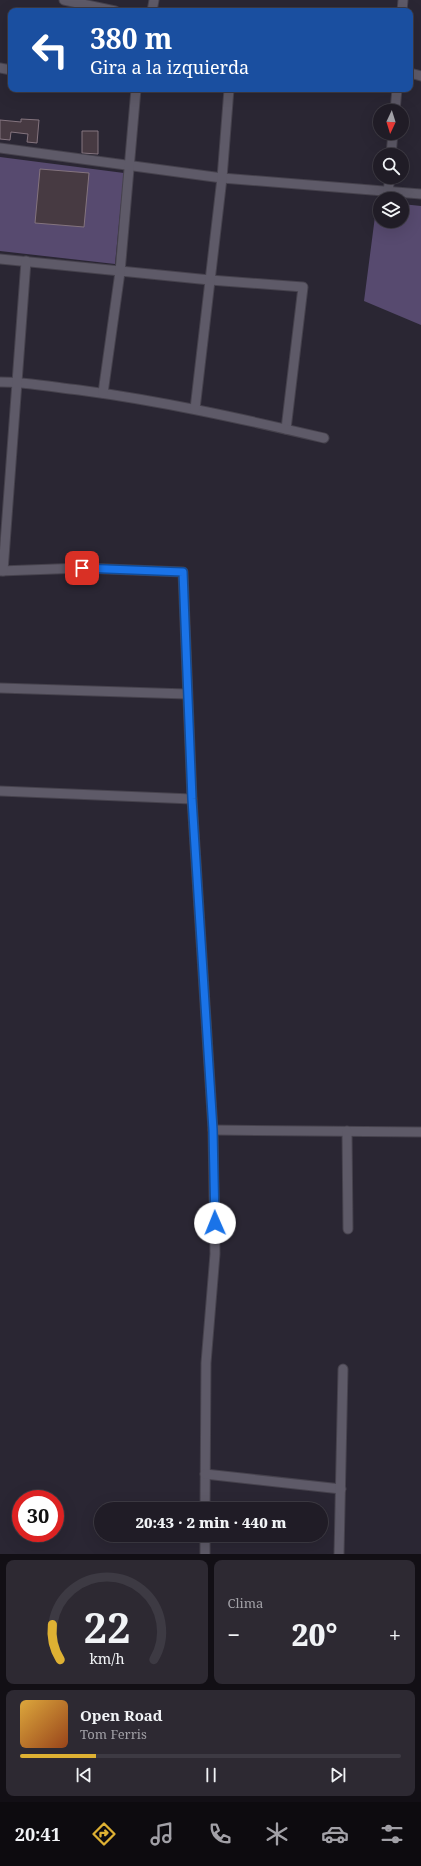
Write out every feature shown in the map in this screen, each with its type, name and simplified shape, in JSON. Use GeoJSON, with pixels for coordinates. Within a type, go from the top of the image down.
{"type":"FeatureCollection","features":[{"type":"Feature","properties":{"kind":"street"},"geometry":{"type":"LineString","coordinates":[[64,0],[101,8]]}},
{"type":"Feature","properties":{"kind":"street"},"geometry":{"type":"LineString","coordinates":[[103,393],[120,272],[136,92]]}},
{"type":"Feature","properties":{"kind":"street"},"geometry":{"type":"LineString","coordinates":[[195,409],[222,178],[229,92]]}},
{"type":"Feature","properties":{"kind":"street"},"geometry":{"type":"LineString","coordinates":[[396,104],[397,92]]}},
{"type":"Feature","properties":{"kind":"street"},"geometry":{"type":"LineString","coordinates":[[0,148],[130,167],[222,178],[421,194]]}},
{"type":"Feature","properties":{"kind":"street"},"geometry":{"type":"LineString","coordinates":[[388,191],[389,184]]}},
{"type":"Feature","properties":{"kind":"street"},"geometry":{"type":"LineString","coordinates":[[0,259],[120,272],[303,287],[286,430]]}},
{"type":"Feature","properties":{"kind":"street"},"geometry":{"type":"LineString","coordinates":[[26,261],[2,571],[82,568],[183,572],[192,799],[213,1130],[215,1254],[206,1362],[205,1502]]}},
{"type":"Feature","properties":{"kind":"street"},"geometry":{"type":"LineString","coordinates":[[0,382],[17,382],[103,393],[195,409],[324,438]]}},
{"type":"Feature","properties":{"kind":"street"},"geometry":{"type":"LineString","coordinates":[[0,688],[187,694]]}},
{"type":"Feature","properties":{"kind":"street"},"geometry":{"type":"LineString","coordinates":[[0,791],[192,799]]}},
{"type":"Feature","properties":{"kind":"street"},"geometry":{"type":"LineString","coordinates":[[213,1130],[421,1132]]}},
{"type":"Feature","properties":{"kind":"street"},"geometry":{"type":"LineString","coordinates":[[346,1131],[348,1229]]}},
{"type":"Feature","properties":{"kind":"street"},"geometry":{"type":"LineString","coordinates":[[339,1554],[342,1369]]}},
{"type":"Feature","properties":{"kind":"street"},"geometry":{"type":"LineString","coordinates":[[205,1474],[341,1489]]}},
{"type":"Feature","properties":{"kind":"street"},"geometry":{"type":"LineString","coordinates":[[205,1542],[205,1554]]}},
{"type":"Feature","properties":{"kind":"shaded area"},"geometry":{"type":"Polygon","coordinates":[[[0,157],[124,173],[115,264],[0,251],[0,157]]]}},
{"type":"Feature","properties":{"kind":"shaded area"},"geometry":{"type":"Polygon","coordinates":[[[409,205],[421,206],[421,325],[364,301],[373,228],[409,228],[409,205]]]}},
{"type":"Feature","properties":{"kind":"building"},"geometry":{"type":"Polygon","coordinates":[[[21,119],[39,120],[37,143],[27,142],[28,134],[11,132],[10,140],[0,139],[0,120],[21,122],[21,119]]]}},
{"type":"Feature","properties":{"kind":"building"},"geometry":{"type":"Polygon","coordinates":[[[82,131],[98,131],[98,154],[82,153],[82,131]]]}},
{"type":"Feature","properties":{"kind":"building"},"geometry":{"type":"Polygon","coordinates":[[[40,169],[89,173],[84,227],[35,223],[40,169]]]}},
{"type":"Feature","properties":{"kind":"route"},"geometry":{"type":"LineString","coordinates":[[82,568],[183,572],[192,799],[213,1130],[215,1223]]}}]}
